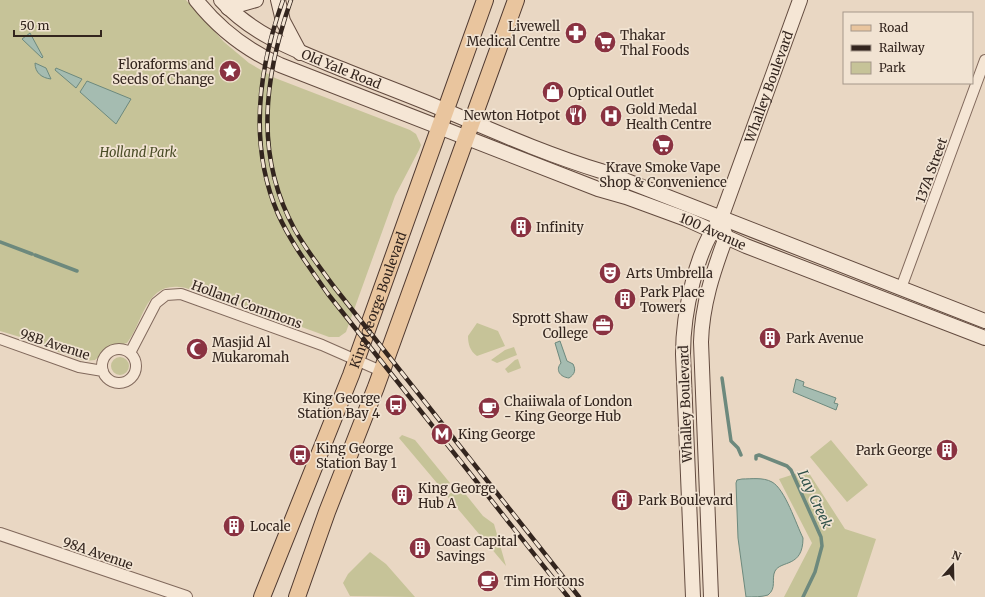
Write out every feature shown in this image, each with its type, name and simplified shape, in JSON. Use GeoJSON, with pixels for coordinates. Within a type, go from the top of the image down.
{"type":"FeatureCollection","features":[{"type":"Feature","properties":{"kind":"main road","name":"Old Yale Road"},"geometry":{"type":"LineString","coordinates":[[196,0],[232,38],[264,58],[439,127]]}},
{"type":"Feature","properties":{"kind":"main road"},"geometry":{"type":"LineString","coordinates":[[224,4],[256,0]]}},
{"type":"Feature","properties":{"kind":"main road"},"geometry":{"type":"LineString","coordinates":[[278,0],[283,21],[300,53]]}},
{"type":"Feature","properties":{"kind":"main road","name":"King George Boulevard"},"geometry":{"type":"LineString","coordinates":[[262,597],[356,360],[444,110],[485,0]]}},
{"type":"Feature","properties":{"kind":"main road","name":"King George Boulevard"},"geometry":{"type":"LineString","coordinates":[[297,597],[516,0]]}},
{"type":"Feature","properties":{"kind":"main road","name":"Whalley Boulevard"},"geometry":{"type":"LineString","coordinates":[[693,597],[683,325],[691,287],[711,230],[721,218],[800,0]]}},
{"type":"Feature","properties":{"kind":"main road","name":"Old Yale Road"},"geometry":{"type":"LineString","coordinates":[[224,4],[259,32],[300,53],[444,110],[468,130]]}},
{"type":"Feature","properties":{"kind":"main road","name":"100 Avenue"},"geometry":{"type":"LineString","coordinates":[[439,127],[468,130],[511,139],[574,163],[604,172],[985,321]]}},
{"type":"Feature","properties":{"kind":"main road","name":"100 Avenue"},"geometry":{"type":"LineString","coordinates":[[468,130],[598,189],[626,197],[686,219],[726,237],[985,338]]}},
{"type":"Feature","properties":{"kind":"main road"},"geometry":{"type":"LineString","coordinates":[[721,218],[726,237]]}},
{"type":"Feature","properties":{"kind":"main road","name":"Whalley Boulevard"},"geometry":{"type":"LineString","coordinates":[[711,597],[701,342],[703,312],[707,292],[726,237]]}},
{"type":"Feature","properties":{"kind":"street","name":"137A Street"},"geometry":{"type":"LineString","coordinates":[[902,288],[985,60]]}},
{"type":"Feature","properties":{"kind":"street","name":"Holland Commons"},"geometry":{"type":"LineString","coordinates":[[130,352],[156,302],[166,295],[176,293],[322,345],[381,371]]}},
{"type":"Feature","properties":{"kind":"street","name":"98B Avenue"},"geometry":{"type":"LineString","coordinates":[[0,339],[79,367],[103,371]]}},
{"type":"Feature","properties":{"kind":"street"},"geometry":{"type":"LineString","coordinates":[[123,349],[130,352],[134,357],[137,368],[135,374],[127,382],[115,383],[109,381],[103,371],[103,360],[111,351],[123,349]]}},
{"type":"Feature","properties":{"kind":"street","name":"98A Avenue"},"geometry":{"type":"LineString","coordinates":[[0,534],[186,597]]}},
{"type":"Feature","properties":{"kind":"green space","name":"Holland Park"},"geometry":{"type":"Polygon","coordinates":[[[0,0],[186,0],[224,42],[249,63],[275,78],[410,130],[416,134],[421,145],[395,196],[346,332],[339,337],[329,337],[212,294],[204,294],[179,287],[168,288],[159,292],[152,298],[146,306],[127,343],[109,348],[95,360],[85,361],[50,349],[50,346],[0,331],[0,0]]]}},
{"type":"Feature","properties":{"kind":"green space"},"geometry":{"type":"Polygon","coordinates":[[[477,323],[498,331],[505,346],[477,356],[470,347],[468,336],[477,323]]]}},
{"type":"Feature","properties":{"kind":"green space"},"geometry":{"type":"Polygon","coordinates":[[[514,347],[517,355],[497,363],[491,360],[505,350],[514,347]]]}},
{"type":"Feature","properties":{"kind":"green space"},"geometry":{"type":"Polygon","coordinates":[[[116,357],[124,357],[129,362],[127,373],[124,375],[116,375],[111,370],[111,362],[116,357]]]}},
{"type":"Feature","properties":{"kind":"green space"},"geometry":{"type":"Polygon","coordinates":[[[518,359],[521,368],[508,373],[505,369],[518,359]]]}},
{"type":"Feature","properties":{"kind":"green space"},"geometry":{"type":"Polygon","coordinates":[[[402,435],[415,440],[450,483],[442,489],[399,438],[402,435]]]}},
{"type":"Feature","properties":{"kind":"green space"},"geometry":{"type":"Polygon","coordinates":[[[831,440],[868,485],[847,502],[810,457],[831,440]]]}},
{"type":"Feature","properties":{"kind":"green space"},"geometry":{"type":"Polygon","coordinates":[[[807,470],[845,529],[876,539],[857,597],[784,597],[812,543],[779,479],[807,470]]]}},
{"type":"Feature","properties":{"kind":"green space"},"geometry":{"type":"Polygon","coordinates":[[[459,486],[483,516],[494,524],[506,566],[447,496],[459,486]]]}},
{"type":"Feature","properties":{"kind":"green space"},"geometry":{"type":"Polygon","coordinates":[[[370,552],[386,564],[415,597],[350,596],[343,583],[348,574],[370,552]]]}},
{"type":"Feature","properties":{"kind":"shaded area"},"geometry":{"type":"Polygon","coordinates":[[[30,33],[43,57],[42,58],[22,39],[30,33]]]}},
{"type":"Feature","properties":{"kind":"shaded area"},"geometry":{"type":"Polygon","coordinates":[[[35,63],[46,68],[51,79],[40,74],[36,70],[35,63]]]}},
{"type":"Feature","properties":{"kind":"shaded area"},"geometry":{"type":"Polygon","coordinates":[[[56,68],[82,79],[76,88],[55,70],[56,68]]]}},
{"type":"Feature","properties":{"kind":"shaded area"},"geometry":{"type":"Polygon","coordinates":[[[87,81],[131,99],[116,124],[80,92],[87,81]]]}},
{"type":"Feature","properties":{"kind":"shaded area"},"geometry":{"type":"Polygon","coordinates":[[[560,341],[567,361],[573,364],[574,368],[573,375],[569,378],[559,373],[558,368],[561,363],[555,343],[560,341]]]}},
{"type":"Feature","properties":{"kind":"shaded area"},"geometry":{"type":"Polygon","coordinates":[[[796,379],[804,382],[803,386],[836,398],[834,403],[838,404],[836,410],[793,392],[796,379]]]}},
{"type":"Feature","properties":{"kind":"shaded area"},"geometry":{"type":"Polygon","coordinates":[[[765,479],[777,486],[790,507],[803,538],[802,548],[796,559],[782,565],[775,571],[771,592],[766,596],[746,597],[738,538],[736,483],[737,480],[765,479]]]}},
{"type":"Feature","properties":{"kind":"waterway"},"geometry":{"type":"LineString","coordinates":[[0,242],[32,254]]}},
{"type":"Feature","properties":{"kind":"waterway"},"geometry":{"type":"LineString","coordinates":[[35,255],[77,271]]}},
{"type":"Feature","properties":{"kind":"waterway","name":"Lay Creek"},"geometry":{"type":"LineString","coordinates":[[722,378],[731,441],[738,448],[741,455]]}},
{"type":"Feature","properties":{"kind":"waterway","name":"Lay Creek"},"geometry":{"type":"LineString","coordinates":[[756,459],[756,456],[759,455],[787,466],[791,470],[821,537],[822,546],[815,572],[803,597]]}},
{"type":"Feature","properties":{"kind":"railway"},"geometry":{"type":"LineString","coordinates":[[283,0],[267,53],[260,107],[260,134],[263,161],[269,188],[283,225],[328,294],[568,597]]}},
{"type":"Feature","properties":{"kind":"railway"},"geometry":{"type":"LineString","coordinates":[[291,0],[274,58],[268,116],[269,145],[273,174],[282,202],[295,230],[309,253],[335,288],[579,597]]}},
{"type":"Feature","properties":{"kind":"place","name":"Livewell Medical Centre"},"geometry":{"type":"Point","coordinates":[576,33]}},
{"type":"Feature","properties":{"kind":"place","name":"Thakar Thal Foods"},"geometry":{"type":"Point","coordinates":[605,42]}},
{"type":"Feature","properties":{"kind":"place","name":"Floraforms and Seeds of Change"},"geometry":{"type":"Point","coordinates":[230,71]}},
{"type":"Feature","properties":{"kind":"place","name":"Optical Outlet"},"geometry":{"type":"Point","coordinates":[553,92]}},
{"type":"Feature","properties":{"kind":"place","name":"Newton Hotpot"},"geometry":{"type":"Point","coordinates":[576,115]}},
{"type":"Feature","properties":{"kind":"place","name":"Gold Medal Health Centre"},"geometry":{"type":"Point","coordinates":[611,116]}},
{"type":"Feature","properties":{"kind":"place","name":"Krave Smoke Vape Shop & Convenience"},"geometry":{"type":"Point","coordinates":[663,145]}},
{"type":"Feature","properties":{"kind":"place","name":"Infinity"},"geometry":{"type":"Point","coordinates":[521,227]}},
{"type":"Feature","properties":{"kind":"place","name":"Arts Umbrella"},"geometry":{"type":"Point","coordinates":[610,273]}},
{"type":"Feature","properties":{"kind":"place","name":"Park Place Towers"},"geometry":{"type":"Point","coordinates":[625,299]}},
{"type":"Feature","properties":{"kind":"place","name":"Sprott Shaw College"},"geometry":{"type":"Point","coordinates":[603,325]}},
{"type":"Feature","properties":{"kind":"place","name":"Park Avenue"},"geometry":{"type":"Point","coordinates":[770,338]}},
{"type":"Feature","properties":{"kind":"place","name":"Masjid Al Mukaromah"},"geometry":{"type":"Point","coordinates":[197,349]}},
{"type":"Feature","properties":{"kind":"place","name":"King George Station Bay 4"},"geometry":{"type":"Point","coordinates":[396,405]}},
{"type":"Feature","properties":{"kind":"place","name":"Chaiiwala of London - King George Hub"},"geometry":{"type":"Point","coordinates":[489,408]}},
{"type":"Feature","properties":{"kind":"place","name":"King George"},"geometry":{"type":"Point","coordinates":[442,434]}},
{"type":"Feature","properties":{"kind":"place","name":"Park George"},"geometry":{"type":"Point","coordinates":[947,450]}},
{"type":"Feature","properties":{"kind":"place","name":"King George Station Bay 1"},"geometry":{"type":"Point","coordinates":[300,455]}},
{"type":"Feature","properties":{"kind":"place","name":"King George Hub A"},"geometry":{"type":"Point","coordinates":[402,495]}},
{"type":"Feature","properties":{"kind":"place","name":"Park Boulevard"},"geometry":{"type":"Point","coordinates":[622,500]}},
{"type":"Feature","properties":{"kind":"place","name":"Locale"},"geometry":{"type":"Point","coordinates":[234,526]}},
{"type":"Feature","properties":{"kind":"place","name":"Coast Capital Savings"},"geometry":{"type":"Point","coordinates":[420,548]}},
{"type":"Feature","properties":{"kind":"place","name":"Tim Hortons"},"geometry":{"type":"Point","coordinates":[488,581]}}]}
